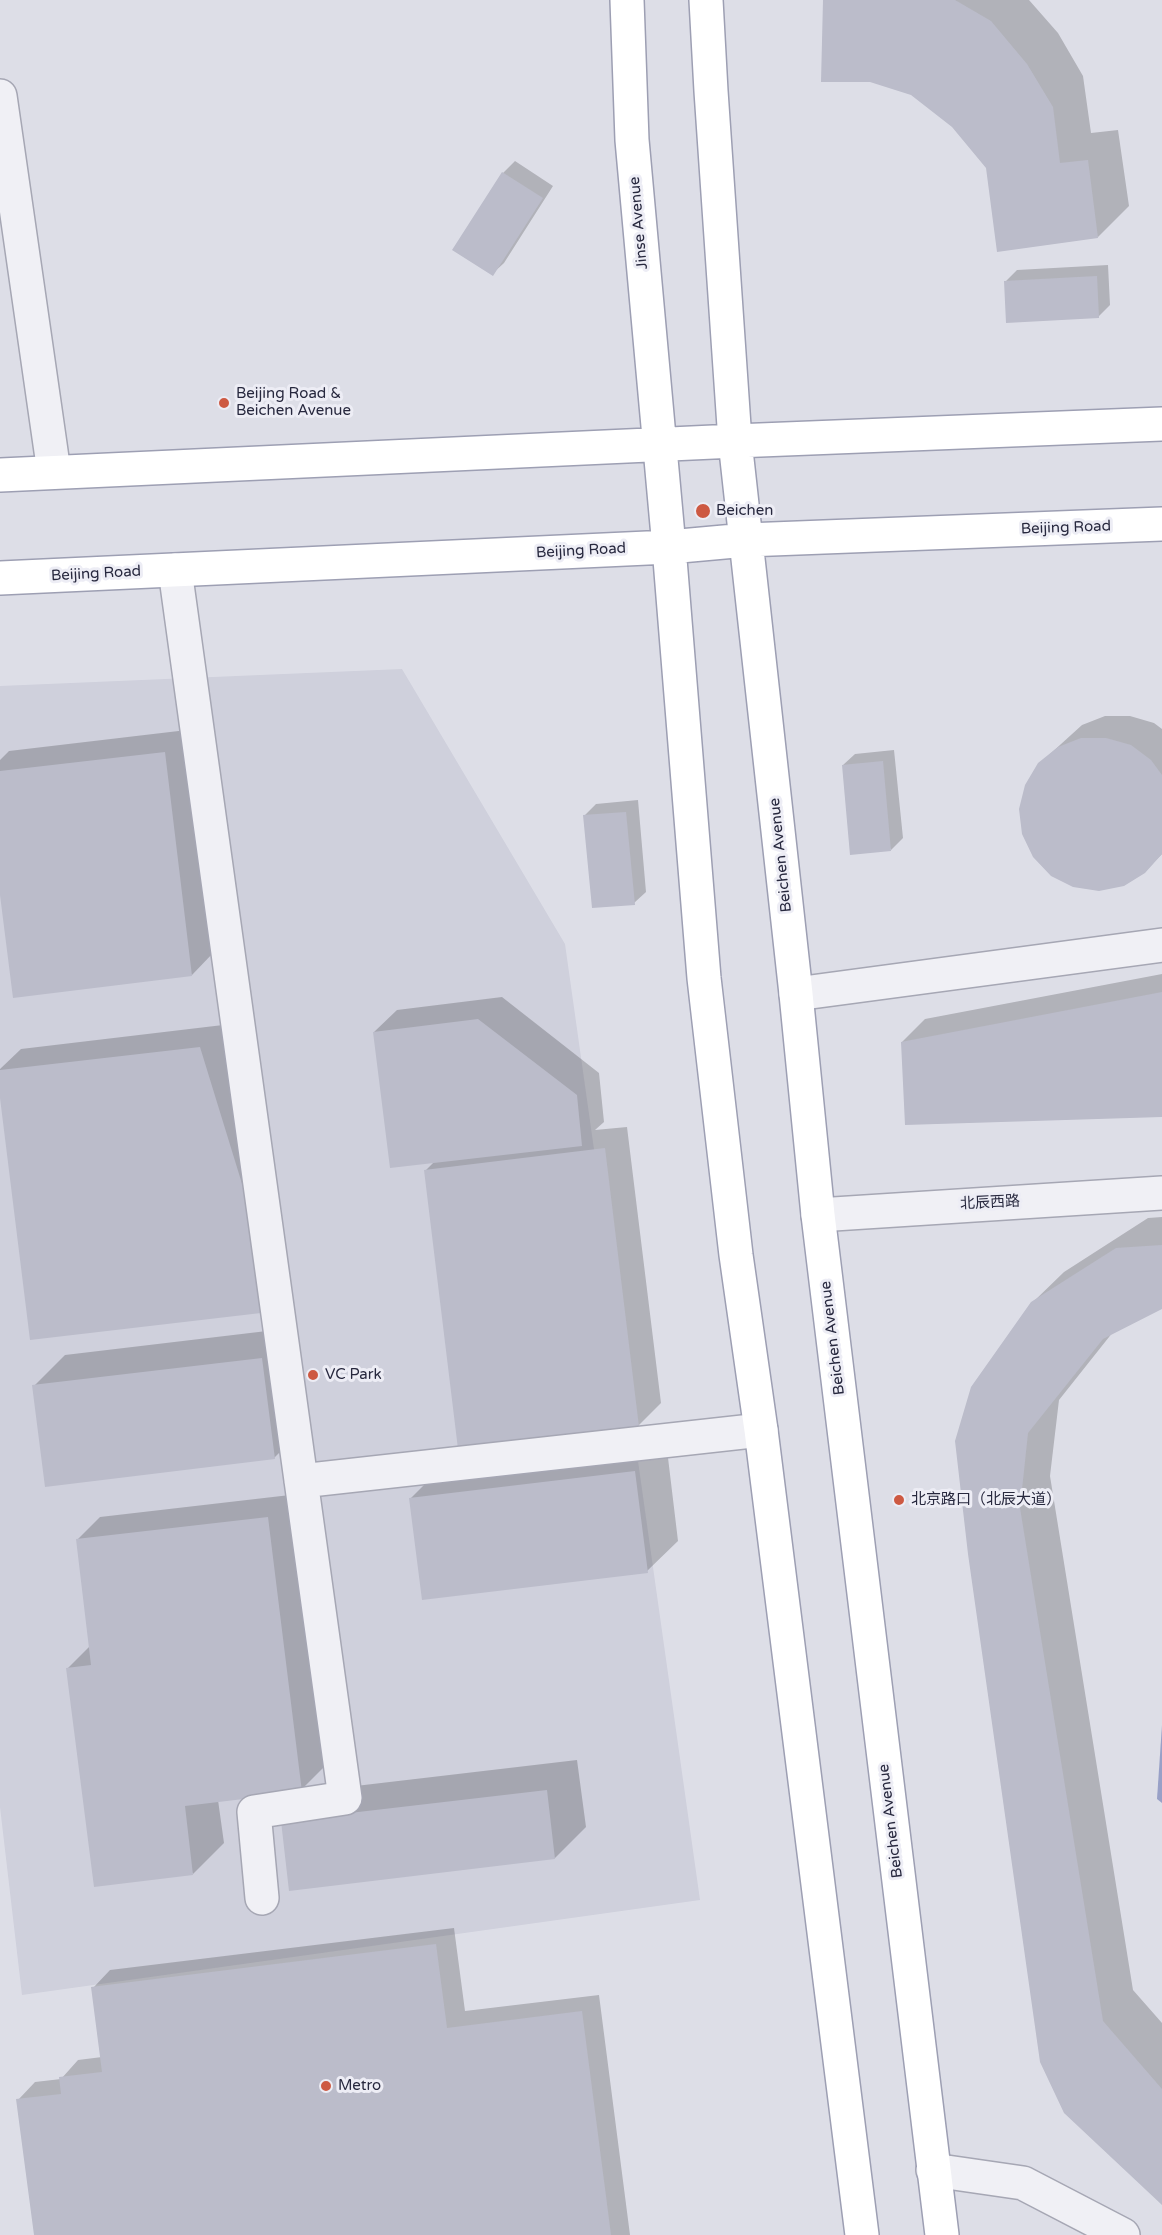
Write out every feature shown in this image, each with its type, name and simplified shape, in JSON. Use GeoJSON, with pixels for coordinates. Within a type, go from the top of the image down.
{"type":"FeatureCollection","features":[{"type":"Feature","properties":{"kind":"main road","name":"Jinse Avenue"},"geometry":{"type":"LineString","coordinates":[[627,0],[632,140],[659,445]]}},
{"type":"Feature","properties":{"kind":"main road"},"geometry":{"type":"LineString","coordinates":[[706,0],[735,441]]}},
{"type":"Feature","properties":{"kind":"main road"},"geometry":{"type":"LineString","coordinates":[[0,475],[1162,424]]}},
{"type":"Feature","properties":{"kind":"main road","name":"Beichen Avenue"},"geometry":{"type":"LineString","coordinates":[[735,441],[818,1215],[942,2235]]}},
{"type":"Feature","properties":{"kind":"main road"},"geometry":{"type":"LineString","coordinates":[[659,445],[704,978],[735,1255],[761,1431],[862,2235]]}},
{"type":"Feature","properties":{"kind":"main road","name":"Beijing Road"},"geometry":{"type":"LineString","coordinates":[[0,578],[669,547],[746,540],[1162,524]]}},
{"type":"Feature","properties":{"kind":"street"},"geometry":{"type":"LineString","coordinates":[[0,96],[54,472]]}},
{"type":"Feature","properties":{"kind":"street"},"geometry":{"type":"LineString","coordinates":[[175,570],[345,1798],[254,1812],[262,1898]]}},
{"type":"Feature","properties":{"kind":"street"},"geometry":{"type":"LineString","coordinates":[[796,994],[1162,945]]}},
{"type":"Feature","properties":{"kind":"street","name":"北辰西路"},"geometry":{"type":"LineString","coordinates":[[818,1215],[1162,1193]]}},
{"type":"Feature","properties":{"kind":"street"},"geometry":{"type":"LineString","coordinates":[[301,1481],[761,1431]]}},
{"type":"Feature","properties":{"kind":"street"},"geometry":{"type":"LineString","coordinates":[[933,2170],[1023,2183],[1123,2235]]}},
{"type":"Feature","properties":{"kind":"shaded area","name":"VC Park"},"geometry":{"type":"Polygon","coordinates":[[[402,669],[565,944],[700,1900],[22,1995],[0,1807],[0,686],[402,669]]]}},
{"type":"Feature","properties":{"kind":"water"},"geometry":{"type":"Polygon","coordinates":[[[1162,1725],[1162,1803],[1157,1799],[1162,1725]]]}},
{"type":"Feature","properties":{"kind":"building"},"geometry":{"type":"Polygon","coordinates":[[[823,0],[955,0],[991,21],[1027,64],[1053,107],[1060,163],[1088,160],[1098,238],[997,252],[986,168],[952,127],[911,95],[870,82],[821,82],[823,0]]]}},
{"type":"Feature","properties":{"kind":"building"},"geometry":{"type":"Polygon","coordinates":[[[502,172],[543,198],[493,276],[452,250],[502,172]]]}},
{"type":"Feature","properties":{"kind":"building"},"geometry":{"type":"Polygon","coordinates":[[[1097,276],[1099,318],[1006,323],[1004,281],[1097,276]]]}},
{"type":"Feature","properties":{"kind":"building"},"geometry":{"type":"Polygon","coordinates":[[[1081,738],[1106,738],[1131,745],[1151,760],[1162,775],[1162,854],[1145,873],[1124,886],[1099,891],[1073,887],[1051,876],[1033,857],[1022,834],[1019,809],[1025,785],[1038,763],[1058,747],[1081,738]]]}},
{"type":"Feature","properties":{"kind":"building"},"geometry":{"type":"Polygon","coordinates":[[[165,752],[192,976],[13,998],[0,895],[0,771],[165,752]]]}},
{"type":"Feature","properties":{"kind":"building"},"geometry":{"type":"Polygon","coordinates":[[[883,761],[891,851],[850,855],[842,765],[883,761]]]}},
{"type":"Feature","properties":{"kind":"building"},"geometry":{"type":"Polygon","coordinates":[[[626,812],[635,905],[592,908],[583,815],[626,812]]]}},
{"type":"Feature","properties":{"kind":"building"},"geometry":{"type":"Polygon","coordinates":[[[1162,992],[1162,1117],[905,1125],[901,1042],[1162,992]]]}},
{"type":"Feature","properties":{"kind":"building"},"geometry":{"type":"Polygon","coordinates":[[[478,1019],[577,1095],[582,1146],[390,1168],[373,1032],[478,1019]]]}},
{"type":"Feature","properties":{"kind":"building"},"geometry":{"type":"Polygon","coordinates":[[[200,1047],[255,1226],[261,1313],[30,1340],[0,1098],[0,1070],[200,1047]]]}},
{"type":"Feature","properties":{"kind":"building"},"geometry":{"type":"Polygon","coordinates":[[[605,1148],[639,1427],[458,1449],[424,1170],[605,1148]]]}},
{"type":"Feature","properties":{"kind":"building"},"geometry":{"type":"Polygon","coordinates":[[[1162,1245],[1162,1309],[1103,1339],[1028,1433],[1020,1508],[1103,2021],[1162,2089],[1162,2205],[1064,2113],[1040,2062],[968,1554],[955,1441],[971,1387],[1031,1302],[1116,1248],[1162,1245]]]}},
{"type":"Feature","properties":{"kind":"building"},"geometry":{"type":"Polygon","coordinates":[[[262,1358],[275,1459],[45,1487],[32,1385],[262,1358]]]}},
{"type":"Feature","properties":{"kind":"building"},"geometry":{"type":"Polygon","coordinates":[[[635,1471],[648,1573],[422,1600],[409,1498],[635,1471]]]}},
{"type":"Feature","properties":{"kind":"building"},"geometry":{"type":"Polygon","coordinates":[[[268,1517],[302,1792],[185,1806],[193,1875],[94,1887],[66,1668],[91,1665],[76,1539],[268,1517]]]}},
{"type":"Feature","properties":{"kind":"building"},"geometry":{"type":"Polygon","coordinates":[[[547,1790],[555,1859],[289,1891],[281,1821],[547,1790]]]}},
{"type":"Feature","properties":{"kind":"building","name":"Metro"},"geometry":{"type":"Polygon","coordinates":[[[436,1944],[447,2028],[582,2011],[611,2235],[34,2235],[16,2099],[61,2094],[59,2077],[102,2072],[91,1987],[436,1944]]]}},
{"type":"Feature","properties":{"kind":"place","name":"Beijing Road & Beichen Avenue"},"geometry":{"type":"Point","coordinates":[224,403]}},
{"type":"Feature","properties":{"kind":"place","name":"Beichen"},"geometry":{"type":"Point","coordinates":[703,511]}},
{"type":"Feature","properties":{"kind":"place","name":"VC Park"},"geometry":{"type":"Point","coordinates":[313,1375]}},
{"type":"Feature","properties":{"kind":"place","name":"北京路口（北辰大道）"},"geometry":{"type":"Point","coordinates":[899,1500]}},
{"type":"Feature","properties":{"kind":"place","name":"Metro"},"geometry":{"type":"Point","coordinates":[326,2086]}}]}
